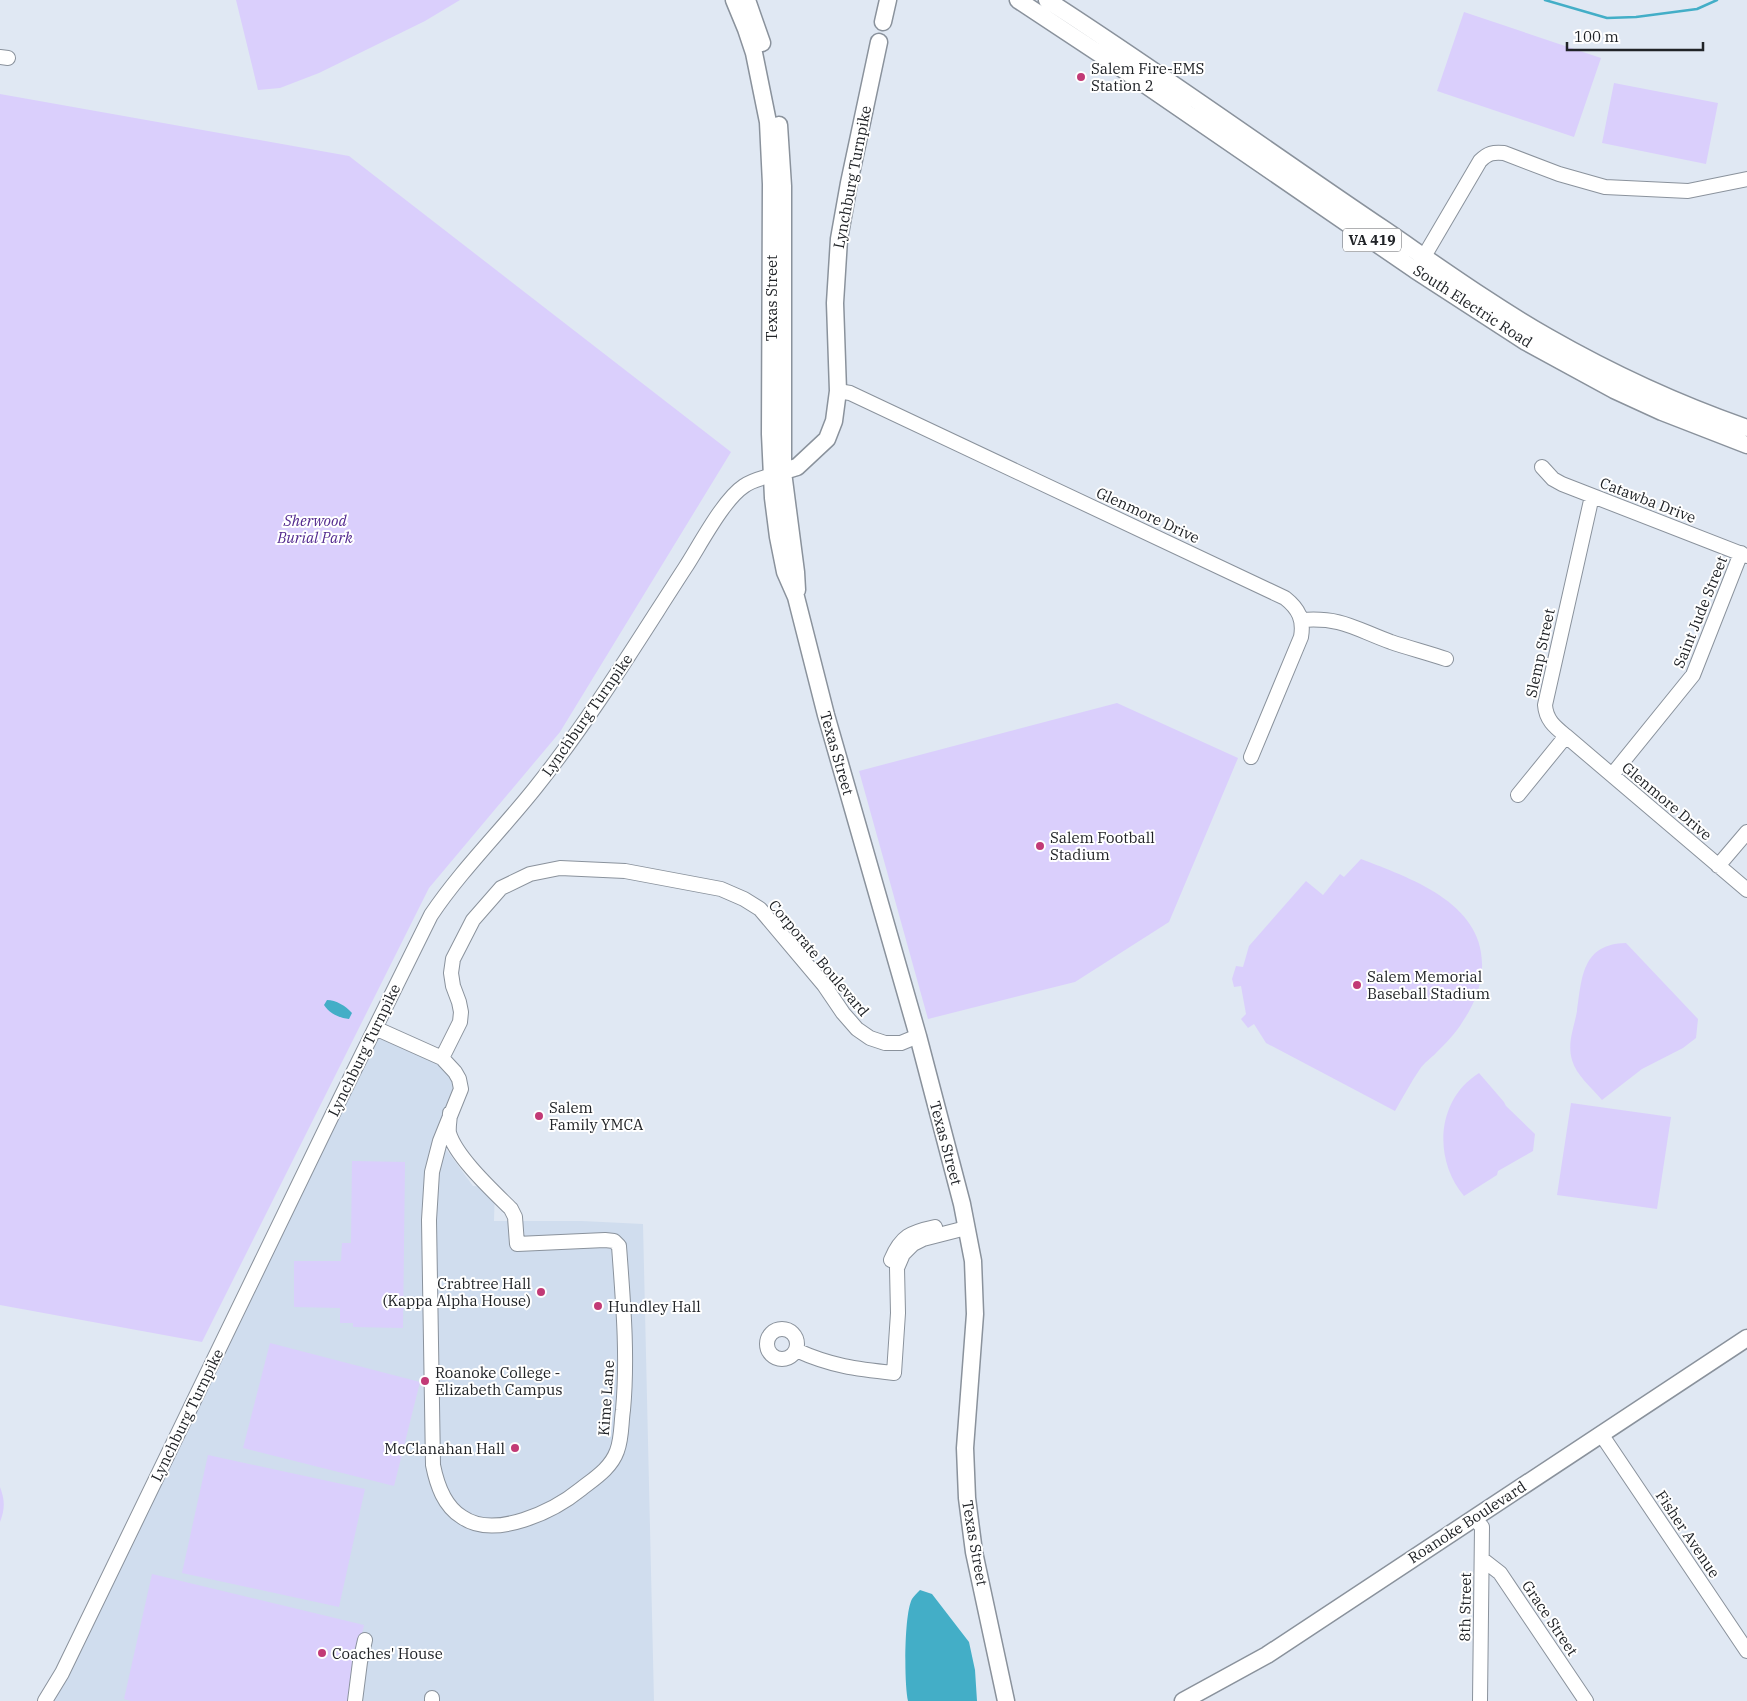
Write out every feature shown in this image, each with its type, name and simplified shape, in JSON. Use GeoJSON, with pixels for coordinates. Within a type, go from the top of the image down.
{"type":"FeatureCollection","features":[{"type":"Feature","properties":{"kind":"main road","name":"Texas Street"},"geometry":{"type":"LineString","coordinates":[[734,0],[754,53],[768,122],[771,184],[770,434],[778,474]]}},
{"type":"Feature","properties":{"kind":"main road","name":"Texas Street"},"geometry":{"type":"LineString","coordinates":[[747,0],[758,29],[774,90],[781,153],[783,240],[778,474],[773,498],[785,572],[796,597],[826,715],[918,1036],[946,1139],[973,1261],[975,1314],[965,1448],[967,1498],[974,1552],[1006,1701]]}},
{"type":"Feature","properties":{"kind":"main road"},"geometry":{"type":"LineString","coordinates":[[883,22],[888,0]]}},
{"type":"Feature","properties":{"kind":"main road","name":"South Electric Road"},"geometry":{"type":"LineString","coordinates":[[1018,0],[1420,263],[1588,359],[1669,398],[1747,428]]}},
{"type":"Feature","properties":{"kind":"main road","name":"South Electric Road"},"geometry":{"type":"LineString","coordinates":[[1047,0],[1132,55],[1252,140],[1420,263],[1477,311],[1562,362],[1614,390],[1662,412],[1747,445]]}},
{"type":"Feature","properties":{"kind":"main road","name":"Lynchburg Turnpike"},"geometry":{"type":"LineString","coordinates":[[778,474],[791,462],[811,455],[827,439],[834,421],[838,391],[835,303],[839,239],[848,183],[879,42]]}},
{"type":"Feature","properties":{"kind":"main road","name":"Roanoke Boulevard"},"geometry":{"type":"LineString","coordinates":[[1183,1701],[1250,1665],[1747,1338]]}},
{"type":"Feature","properties":{"kind":"main road"},"geometry":{"type":"LineString","coordinates":[[1204,1701],[1250,1665]]}},
{"type":"Feature","properties":{"kind":"street"},"geometry":{"type":"LineString","coordinates":[[1420,263],[1480,161],[1487,154],[1494,152],[1504,153],[1559,174],[1605,188],[1688,191],[1747,179]]}},
{"type":"Feature","properties":{"kind":"street","name":"Glenmore Drive"},"geometry":{"type":"LineString","coordinates":[[838,391],[850,393],[1286,598],[1298,611],[1302,620]]}},
{"type":"Feature","properties":{"kind":"street","name":"Catawba Drive"},"geometry":{"type":"LineString","coordinates":[[1542,467],[1553,479],[1562,484],[1744,554]]}},
{"type":"Feature","properties":{"kind":"street","name":"Lynchburg Turnpike"},"geometry":{"type":"LineString","coordinates":[[45,1701],[62,1674],[414,947],[431,916],[445,895],[520,806],[568,744],[726,504],[751,481],[778,474]]}},
{"type":"Feature","properties":{"kind":"street","name":"Slemp Street"},"geometry":{"type":"LineString","coordinates":[[1566,736],[1550,723],[1545,705],[1592,496]]}},
{"type":"Feature","properties":{"kind":"street","name":"Saint Jude Street"},"geometry":{"type":"LineString","coordinates":[[1612,776],[1693,675],[1744,554]]}},
{"type":"Feature","properties":{"kind":"street"},"geometry":{"type":"LineString","coordinates":[[1251,757],[1301,637],[1302,620],[1317,619],[1344,623],[1390,641],[1446,659]]}},
{"type":"Feature","properties":{"kind":"street"},"geometry":{"type":"LineString","coordinates":[[1518,795],[1566,736]]}},
{"type":"Feature","properties":{"kind":"street","name":"Glenmore Drive"},"geometry":{"type":"LineString","coordinates":[[1566,736],[1747,890]]}},
{"type":"Feature","properties":{"kind":"street"},"geometry":{"type":"LineString","coordinates":[[1718,866],[1747,832]]}},
{"type":"Feature","properties":{"kind":"street","name":"Corporate Boulevard"},"geometry":{"type":"LineString","coordinates":[[442,1058],[460,1022],[461,1012],[452,979],[453,959],[473,920],[501,888],[530,874],[560,868],[625,871],[721,888],[760,909],[824,985],[843,1013],[857,1029],[870,1038],[885,1043],[901,1043],[918,1036]]}},
{"type":"Feature","properties":{"kind":"street","name":"Kime Lane"},"geometry":{"type":"LineString","coordinates":[[375,1028],[442,1058],[455,1072],[461,1089],[450,1113],[440,1141],[432,1172],[430,1202],[433,1465],[443,1496],[461,1517],[481,1524],[506,1524],[539,1515],[573,1495],[610,1465],[618,1450],[625,1363],[619,1246],[614,1241],[605,1240],[517,1244],[515,1217],[511,1209],[473,1170],[457,1147],[449,1132],[450,1113]]}},
{"type":"Feature","properties":{"kind":"street"},"geometry":{"type":"LineString","coordinates":[[796,1350],[819,1361],[844,1367],[889,1373],[890,1314],[888,1270],[896,1250],[909,1234],[966,1225]]}},
{"type":"Feature","properties":{"kind":"street","name":"Fisher Avenue"},"geometry":{"type":"LineString","coordinates":[[1601,1434],[1747,1651]]}},
{"type":"Feature","properties":{"kind":"street","name":"8th Street"},"geometry":{"type":"LineString","coordinates":[[1474,1518],[1482,1527],[1480,1701]]}},
{"type":"Feature","properties":{"kind":"street","name":"Grace Street"},"geometry":{"type":"LineString","coordinates":[[1482,1559],[1500,1572],[1586,1701]]}},
{"type":"Feature","properties":{"kind":"street"},"geometry":{"type":"LineString","coordinates":[[354,1701],[358,1669],[365,1640]]}},
{"type":"Feature","properties":{"kind":"shaded area","name":"Roanoke College - Elizabeth Campus"},"geometry":{"type":"Polygon","coordinates":[[[375,1028],[428,1050],[459,1079],[440,1141],[473,1186],[495,1187],[494,1221],[582,1221],[643,1224],[654,1701],[45,1701],[375,1028]]]}},
{"type":"Feature","properties":{"kind":"green space"},"geometry":{"type":"Polygon","coordinates":[[[236,0],[460,0],[425,21],[319,73],[280,88],[258,90],[236,0]]]}},
{"type":"Feature","properties":{"kind":"green space"},"geometry":{"type":"Polygon","coordinates":[[[1464,12],[1601,58],[1574,137],[1437,91],[1464,12]]]}},
{"type":"Feature","properties":{"kind":"green space"},"geometry":{"type":"Polygon","coordinates":[[[1614,83],[1718,103],[1706,164],[1602,143],[1614,83]]]}},
{"type":"Feature","properties":{"kind":"green space","name":"Sherwood Burial Park"},"geometry":{"type":"Polygon","coordinates":[[[0,94],[349,156],[731,452],[560,732],[429,888],[202,1342],[0,1305],[0,94]]]}},
{"type":"Feature","properties":{"kind":"green space","name":"Salem Football Stadium"},"geometry":{"type":"Polygon","coordinates":[[[1117,703],[1238,758],[1169,922],[1075,982],[928,1019],[859,771],[1117,703]]]}},
{"type":"Feature","properties":{"kind":"green space","name":"Salem Memorial Baseball Stadium"},"geometry":{"type":"Polygon","coordinates":[[[1361,859],[1401,875],[1441,896],[1458,910],[1471,926],[1480,945],[1481,975],[1476,996],[1470,1009],[1454,1034],[1420,1069],[1395,1111],[1266,1043],[1254,1024],[1248,1028],[1241,1019],[1246,1014],[1241,986],[1234,987],[1232,979],[1236,966],[1243,967],[1249,946],[1306,881],[1323,895],[1340,874],[1344,877],[1361,859]]]}},
{"type":"Feature","properties":{"kind":"green space"},"geometry":{"type":"Polygon","coordinates":[[[1626,943],[1698,1019],[1696,1038],[1683,1048],[1642,1069],[1602,1100],[1574,1066],[1570,1048],[1583,975],[1587,965],[1592,956],[1600,949],[1626,943]]]}},
{"type":"Feature","properties":{"kind":"green space"},"geometry":{"type":"Polygon","coordinates":[[[1479,1073],[1506,1106],[1535,1134],[1533,1151],[1498,1171],[1497,1175],[1464,1196],[1454,1181],[1447,1165],[1444,1131],[1447,1114],[1454,1098],[1479,1073]]]}},
{"type":"Feature","properties":{"kind":"green space"},"geometry":{"type":"Polygon","coordinates":[[[1571,1103],[1671,1117],[1657,1209],[1557,1195],[1571,1103]]]}},
{"type":"Feature","properties":{"kind":"green space"},"geometry":{"type":"Polygon","coordinates":[[[352,1161],[405,1162],[403,1328],[353,1327],[353,1323],[340,1323],[340,1308],[294,1307],[294,1261],[341,1261],[342,1243],[351,1243],[352,1161]]]}},
{"type":"Feature","properties":{"kind":"green space"},"geometry":{"type":"Polygon","coordinates":[[[270,1343],[420,1382],[394,1486],[243,1448],[270,1343]]]}},
{"type":"Feature","properties":{"kind":"green space"},"geometry":{"type":"Polygon","coordinates":[[[208,1455],[365,1489],[339,1607],[182,1573],[208,1455]]]}},
{"type":"Feature","properties":{"kind":"green space"},"geometry":{"type":"Polygon","coordinates":[[[0,1487],[4,1505],[0,1522],[0,1487]]]}},
{"type":"Feature","properties":{"kind":"green space"},"geometry":{"type":"Polygon","coordinates":[[[152,1574],[364,1625],[352,1681],[351,1701],[131,1701],[124,1699],[152,1574]]]}},
{"type":"Feature","properties":{"kind":"water"},"geometry":{"type":"Polygon","coordinates":[[[327,1000],[337,1002],[347,1008],[352,1013],[349,1019],[331,1013],[324,1005],[327,1000]]]}},
{"type":"Feature","properties":{"kind":"water"},"geometry":{"type":"Polygon","coordinates":[[[920,1590],[932,1594],[969,1642],[975,1670],[977,1701],[908,1701],[905,1665],[907,1619],[912,1599],[920,1590]]]}},
{"type":"Feature","properties":{"kind":"waterway"},"geometry":{"type":"LineString","coordinates":[[1545,0],[1607,18],[1636,17],[1697,9],[1717,0]]}},
{"type":"Feature","properties":{"kind":"place","name":"Salem Fire-EMS Station 2"},"geometry":{"type":"Point","coordinates":[1081,77]}},
{"type":"Feature","properties":{"kind":"place","name":"Salem Football Stadium"},"geometry":{"type":"Point","coordinates":[1040,846]}},
{"type":"Feature","properties":{"kind":"place","name":"Salem Memorial Baseball Stadium"},"geometry":{"type":"Point","coordinates":[1357,985]}},
{"type":"Feature","properties":{"kind":"place","name":"Salem Family YMCA"},"geometry":{"type":"Point","coordinates":[539,1116]}},
{"type":"Feature","properties":{"kind":"place","name":"Crabtree Hall (Kappa Alpha House)"},"geometry":{"type":"Point","coordinates":[541,1292]}},
{"type":"Feature","properties":{"kind":"place","name":"Hundley Hall"},"geometry":{"type":"Point","coordinates":[598,1306]}},
{"type":"Feature","properties":{"kind":"place","name":"Roanoke College - Elizabeth Campus"},"geometry":{"type":"Point","coordinates":[425,1381]}},
{"type":"Feature","properties":{"kind":"place","name":"McClanahan Hall"},"geometry":{"type":"Point","coordinates":[515,1448]}},
{"type":"Feature","properties":{"kind":"place","name":"Coaches' House"},"geometry":{"type":"Point","coordinates":[322,1653]}}]}
